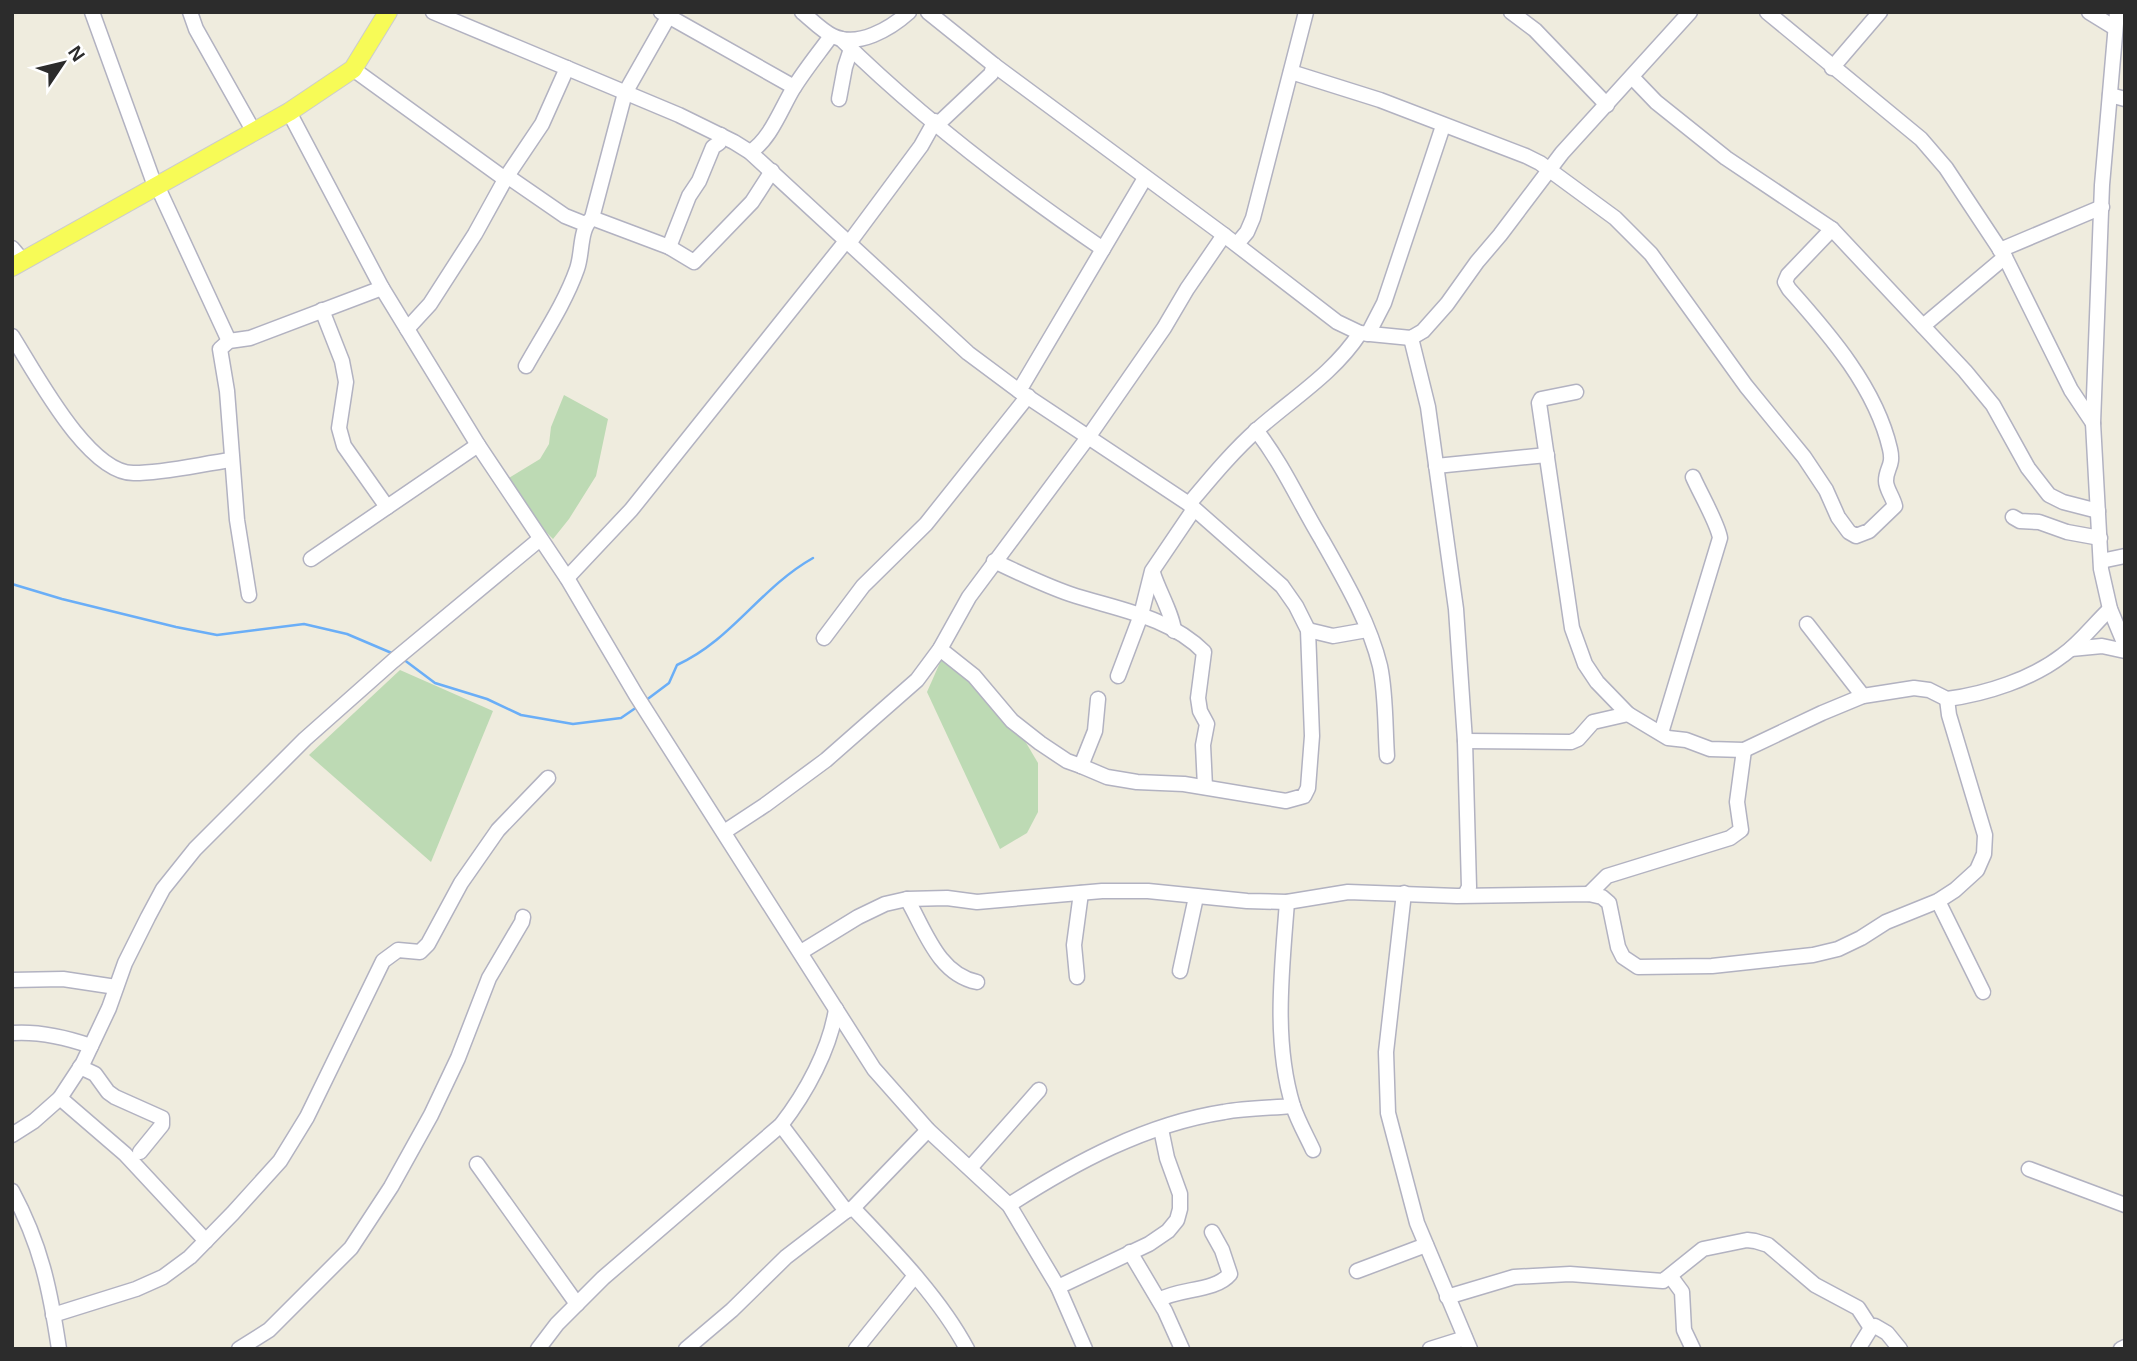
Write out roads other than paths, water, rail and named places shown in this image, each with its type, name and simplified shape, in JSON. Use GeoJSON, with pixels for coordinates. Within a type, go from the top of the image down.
{"type":"FeatureCollection","features":[{"type":"Feature","properties":{"kind":"main road"},"geometry":{"type":"LineString","coordinates":[[16,259],[289,113],[353,69],[388,12]]}},
{"type":"Feature","properties":{"kind":"street"},"geometry":{"type":"LineString","coordinates":[[92,12],[155,186],[229,341]]}},
{"type":"Feature","properties":{"kind":"street"},"geometry":{"type":"LineString","coordinates":[[190,12],[196,29],[254,132]]}},
{"type":"Feature","properties":{"kind":"street"},"geometry":{"type":"LineString","coordinates":[[433,12],[721,135],[750,152],[962,348],[1023,393],[1192,507],[1282,586],[1308,630],[1312,736],[1308,788],[1304,796],[1286,802],[1205,787],[1107,777],[1067,761],[1040,743],[1012,721],[974,676],[940,649]]}},
{"type":"Feature","properties":{"kind":"street"},"geometry":{"type":"LineString","coordinates":[[802,12],[841,41],[892,89],[1021,191],[1103,249]]}},
{"type":"Feature","properties":{"kind":"street"},"geometry":{"type":"LineString","coordinates":[[750,152],[774,123],[794,87],[841,41],[872,35],[888,28],[908,12]]}},
{"type":"Feature","properties":{"kind":"street"},"geometry":{"type":"LineString","coordinates":[[928,12],[994,65],[1237,244],[1327,314],[1364,334],[1411,338],[1423,331],[1447,304],[1562,153],[1690,12]]}},
{"type":"Feature","properties":{"kind":"street"},"geometry":{"type":"LineString","coordinates":[[1237,244],[1247,232],[1253,218],[1306,12]]}},
{"type":"Feature","properties":{"kind":"street"},"geometry":{"type":"LineString","coordinates":[[1511,12],[1535,30],[1607,105]]}},
{"type":"Feature","properties":{"kind":"street"},"geometry":{"type":"LineString","coordinates":[[1767,12],[1931,150],[2003,253],[2071,390],[2093,424]]}},
{"type":"Feature","properties":{"kind":"street"},"geometry":{"type":"LineString","coordinates":[[1832,68],[1880,12]]}},
{"type":"Feature","properties":{"kind":"street"},"geometry":{"type":"LineString","coordinates":[[2089,12],[2115,28]]}},
{"type":"Feature","properties":{"kind":"street"},"geometry":{"type":"LineString","coordinates":[[2117,12],[2115,28],[2118,97],[2102,207],[2093,424],[2101,561],[2110,609],[2125,645]]}},
{"type":"Feature","properties":{"kind":"street"},"geometry":{"type":"LineString","coordinates":[[526,366],[561,304],[577,268],[625,93],[667,13],[794,87]]}},
{"type":"Feature","properties":{"kind":"street"},"geometry":{"type":"LineString","coordinates":[[839,99],[845,67],[841,41]]}},
{"type":"Feature","properties":{"kind":"street"},"geometry":{"type":"LineString","coordinates":[[567,578],[653,484],[847,242],[936,123],[991,74],[994,65]]}},
{"type":"Feature","properties":{"kind":"street"},"geometry":{"type":"LineString","coordinates":[[407,329],[435,296],[475,234],[506,178],[542,124],[567,68]]}},
{"type":"Feature","properties":{"kind":"street"},"geometry":{"type":"LineString","coordinates":[[353,69],[506,178],[565,216],[669,247],[690,260],[698,260],[751,202],[772,172]]}},
{"type":"Feature","properties":{"kind":"street"},"geometry":{"type":"LineString","coordinates":[[1291,72],[1380,100],[1526,156],[1615,218],[1650,254],[1746,386],[1804,457],[1826,490],[1838,517],[1849,532],[1856,536],[1869,531],[1895,506],[1885,484],[1891,466],[1890,450],[1869,398],[1846,359],[1785,282],[1788,275],[1832,229]]}},
{"type":"Feature","properties":{"kind":"street"},"geometry":{"type":"LineString","coordinates":[[1632,77],[1657,102],[1726,158],[1832,229],[1993,405],[2028,468],[2049,495],[2063,502],[2098,510]]}},
{"type":"Feature","properties":{"kind":"street"},"geometry":{"type":"LineString","coordinates":[[289,113],[382,288],[407,329],[478,445],[567,578],[647,714],[874,1069],[928,1130],[1009,1205],[1058,1287],[1084,1349]]}},
{"type":"Feature","properties":{"kind":"street"},"geometry":{"type":"LineString","coordinates":[[1118,676],[1141,615],[1152,571],[1192,507],[1256,430],[1318,379],[1364,334],[1384,303],[1443,126]]}},
{"type":"Feature","properties":{"kind":"street"},"geometry":{"type":"LineString","coordinates":[[669,247],[689,196],[699,181],[705,161],[713,147],[719,143],[721,135]]}},
{"type":"Feature","properties":{"kind":"street"},"geometry":{"type":"LineString","coordinates":[[824,638],[863,586],[926,524],[1023,393],[1146,178]]}},
{"type":"Feature","properties":{"kind":"street"},"geometry":{"type":"LineString","coordinates":[[1923,326],[2003,253],[2102,207]]}},
{"type":"Feature","properties":{"kind":"street"},"geometry":{"type":"LineString","coordinates":[[723,832],[826,760],[917,680],[940,649],[955,619],[994,561],[1089,436],[1224,235]]}},
{"type":"Feature","properties":{"kind":"street"},"geometry":{"type":"LineString","coordinates":[[249,595],[237,520],[227,391],[220,349],[229,341],[250,338],[382,288]]}},
{"type":"Feature","properties":{"kind":"street"},"geometry":{"type":"LineString","coordinates":[[322,310],[342,361],[346,382],[339,428],[344,446],[387,507]]}},
{"type":"Feature","properties":{"kind":"street"},"geometry":{"type":"LineString","coordinates":[[12,336],[85,446],[116,469],[132,473],[231,460]]}},
{"type":"Feature","properties":{"kind":"street"},"geometry":{"type":"LineString","coordinates":[[1411,338],[1428,407],[1456,609],[1465,741],[1469,887],[1465,895]]}},
{"type":"Feature","properties":{"kind":"street"},"geometry":{"type":"LineString","coordinates":[[1576,392],[1541,399],[1539,403],[1572,628],[1586,664],[1597,682],[1628,714],[1668,738],[1686,740],[1710,749],[1744,750],[1863,696],[1914,688],[1929,690],[1947,699],[1984,692],[2049,665],[2071,649],[2110,609]]}},
{"type":"Feature","properties":{"kind":"street"},"geometry":{"type":"LineString","coordinates":[[1256,430],[1276,456],[1296,490],[1338,566],[1367,629],[1380,667],[1387,756]]}},
{"type":"Feature","properties":{"kind":"street"},"geometry":{"type":"LineString","coordinates":[[311,559],[478,445]]}},
{"type":"Feature","properties":{"kind":"street"},"geometry":{"type":"LineString","coordinates":[[1436,466],[1547,455]]}},
{"type":"Feature","properties":{"kind":"street"},"geometry":{"type":"LineString","coordinates":[[1661,733],[1720,538],[1719,528],[1709,514],[1693,477]]}},
{"type":"Feature","properties":{"kind":"street"},"geometry":{"type":"LineString","coordinates":[[2013,517],[2020,521],[2039,522],[2067,532],[2100,538]]}},
{"type":"Feature","properties":{"kind":"street"},"geometry":{"type":"LineString","coordinates":[[12,1135],[34,1121],[60,1098],[80,1067],[125,963],[163,889],[195,849],[305,739],[393,661],[540,539]]}},
{"type":"Feature","properties":{"kind":"street"},"geometry":{"type":"LineString","coordinates":[[2101,561],[2125,556]]}},
{"type":"Feature","properties":{"kind":"street"},"geometry":{"type":"LineString","coordinates":[[994,561],[1072,594],[1141,615],[1174,631],[1204,652],[1198,698],[1200,711],[1207,724],[1203,745],[1205,787]]}},
{"type":"Feature","properties":{"kind":"street"},"geometry":{"type":"LineString","coordinates":[[1152,571],[1172,619],[1174,631]]}},
{"type":"Feature","properties":{"kind":"street"},"geometry":{"type":"LineString","coordinates":[[1807,624],[1863,696]]}},
{"type":"Feature","properties":{"kind":"street"},"geometry":{"type":"LineString","coordinates":[[1310,660],[1316,646],[1330,636],[1367,629]]}},
{"type":"Feature","properties":{"kind":"street"},"geometry":{"type":"LineString","coordinates":[[1308,630],[1330,636]]}},
{"type":"Feature","properties":{"kind":"street"},"geometry":{"type":"LineString","coordinates":[[2071,649],[2102,646],[2125,651]]}},
{"type":"Feature","properties":{"kind":"street"},"geometry":{"type":"LineString","coordinates":[[1080,766],[1095,732],[1098,699]]}},
{"type":"Feature","properties":{"kind":"street"},"geometry":{"type":"LineString","coordinates":[[801,952],[885,904],[907,899],[947,898],[976,902],[1081,893],[1148,891],[1196,897],[1287,902],[1348,892],[1504,896],[1589,894],[1602,897],[1609,903],[1618,947],[1623,957],[1638,967],[1712,966],[1813,955],[1838,949],[1886,922],[1938,901],[1955,891],[1977,870],[1984,854],[1985,835],[1949,715],[1947,699]]}},
{"type":"Feature","properties":{"kind":"street"},"geometry":{"type":"LineString","coordinates":[[1465,741],[1571,742],[1578,739],[1593,722],[1628,714]]}},
{"type":"Feature","properties":{"kind":"street"},"geometry":{"type":"LineString","coordinates":[[1589,894],[1607,876],[1730,838],[1741,830],[1737,802],[1744,750]]}},
{"type":"Feature","properties":{"kind":"street"},"geometry":{"type":"LineString","coordinates":[[54,1315],[136,1289],[163,1277],[190,1257],[280,1161],[307,1117],[383,961],[398,950],[420,952],[428,944],[461,883],[498,830],[548,779]]}},
{"type":"Feature","properties":{"kind":"street"},"geometry":{"type":"LineString","coordinates":[[1077,977],[1074,945],[1081,893]]}},
{"type":"Feature","properties":{"kind":"street"},"geometry":{"type":"LineString","coordinates":[[1404,893],[1389,1017],[1386,1084],[1388,1113],[1402,1170],[1426,1245],[1467,1343],[1430,1349]]}},
{"type":"Feature","properties":{"kind":"street"},"geometry":{"type":"LineString","coordinates":[[1180,971],[1196,897]]}},
{"type":"Feature","properties":{"kind":"street"},"geometry":{"type":"LineString","coordinates":[[907,899],[945,965],[956,975],[977,982]]}},
{"type":"Feature","properties":{"kind":"street"},"geometry":{"type":"LineString","coordinates":[[1938,901],[1983,992]]}},
{"type":"Feature","properties":{"kind":"street"},"geometry":{"type":"LineString","coordinates":[[1287,902],[1281,995],[1282,1038],[1293,1106],[1313,1150]]}},
{"type":"Feature","properties":{"kind":"street"},"geometry":{"type":"LineString","coordinates":[[239,1349],[269,1330],[351,1248],[391,1187],[431,1115],[458,1058],[489,978],[523,917]]}},
{"type":"Feature","properties":{"kind":"street"},"geometry":{"type":"LineString","coordinates":[[12,980],[63,979],[116,988]]}},
{"type":"Feature","properties":{"kind":"street"},"geometry":{"type":"LineString","coordinates":[[538,1349],[557,1324],[603,1278],[780,1125],[792,1111],[827,1048],[836,1009]]}},
{"type":"Feature","properties":{"kind":"street"},"geometry":{"type":"LineString","coordinates":[[12,1033],[44,1033],[90,1046]]}},
{"type":"Feature","properties":{"kind":"street"},"geometry":{"type":"LineString","coordinates":[[80,1067],[95,1073],[108,1092],[115,1097],[162,1118],[162,1125],[140,1152]]}},
{"type":"Feature","properties":{"kind":"street"},"geometry":{"type":"LineString","coordinates":[[970,1168],[1039,1090]]}},
{"type":"Feature","properties":{"kind":"street"},"geometry":{"type":"LineString","coordinates":[[60,1098],[132,1161],[206,1241]]}},
{"type":"Feature","properties":{"kind":"street"},"geometry":{"type":"LineString","coordinates":[[1009,1205],[1050,1178],[1112,1147],[1179,1122],[1224,1111],[1293,1106]]}},
{"type":"Feature","properties":{"kind":"street"},"geometry":{"type":"LineString","coordinates":[[780,1125],[850,1209],[938,1303],[956,1327],[967,1349]]}},
{"type":"Feature","properties":{"kind":"street"},"geometry":{"type":"LineString","coordinates":[[1058,1287],[1168,1231],[1177,1220],[1180,1209],[1177,1180],[1167,1158],[1161,1129]]}},
{"type":"Feature","properties":{"kind":"street"},"geometry":{"type":"LineString","coordinates":[[686,1349],[732,1310],[786,1257],[850,1209],[928,1130]]}},
{"type":"Feature","properties":{"kind":"street"},"geometry":{"type":"LineString","coordinates":[[477,1164],[577,1304]]}},
{"type":"Feature","properties":{"kind":"street"},"geometry":{"type":"LineString","coordinates":[[2029,1170],[2125,1205]]}},
{"type":"Feature","properties":{"kind":"street"},"geometry":{"type":"LineString","coordinates":[[14,1197],[34,1236],[48,1285],[59,1349]]}},
{"type":"Feature","properties":{"kind":"street"},"geometry":{"type":"LineString","coordinates":[[1159,1300],[1225,1281],[1230,1274],[1212,1231]]}},
{"type":"Feature","properties":{"kind":"street"},"geometry":{"type":"LineString","coordinates":[[1447,1297],[1514,1277],[1570,1274],[1663,1281],[1703,1249],[1746,1240],[1768,1245],[1815,1285],[1858,1308],[1871,1328]]}},
{"type":"Feature","properties":{"kind":"street"},"geometry":{"type":"LineString","coordinates":[[1357,1271],[1426,1245]]}},
{"type":"Feature","properties":{"kind":"street"},"geometry":{"type":"LineString","coordinates":[[1130,1252],[1159,1300],[1182,1349]]}},
{"type":"Feature","properties":{"kind":"street"},"geometry":{"type":"LineString","coordinates":[[856,1349],[914,1277]]}},
{"type":"Feature","properties":{"kind":"street"},"geometry":{"type":"LineString","coordinates":[[1671,1277],[1682,1292],[1684,1330],[1693,1349]]}},
{"type":"Feature","properties":{"kind":"street"},"geometry":{"type":"LineString","coordinates":[[1858,1349],[1875,1326],[1880,1327],[1900,1349]]}},
{"type":"Feature","properties":{"kind":"waterway"},"geometry":{"type":"LineString","coordinates":[[645,701],[669,683],[677,665],[714,642],[777,584],[813,558]]}},
{"type":"Feature","properties":{"kind":"waterway"},"geometry":{"type":"LineString","coordinates":[[12,584],[62,599],[217,635],[304,624],[347,634],[394,654]]}},
{"type":"Feature","properties":{"kind":"waterway"},"geometry":{"type":"LineString","coordinates":[[403,659],[435,683],[487,699],[521,715],[573,724],[621,718],[637,707]]}}]}
